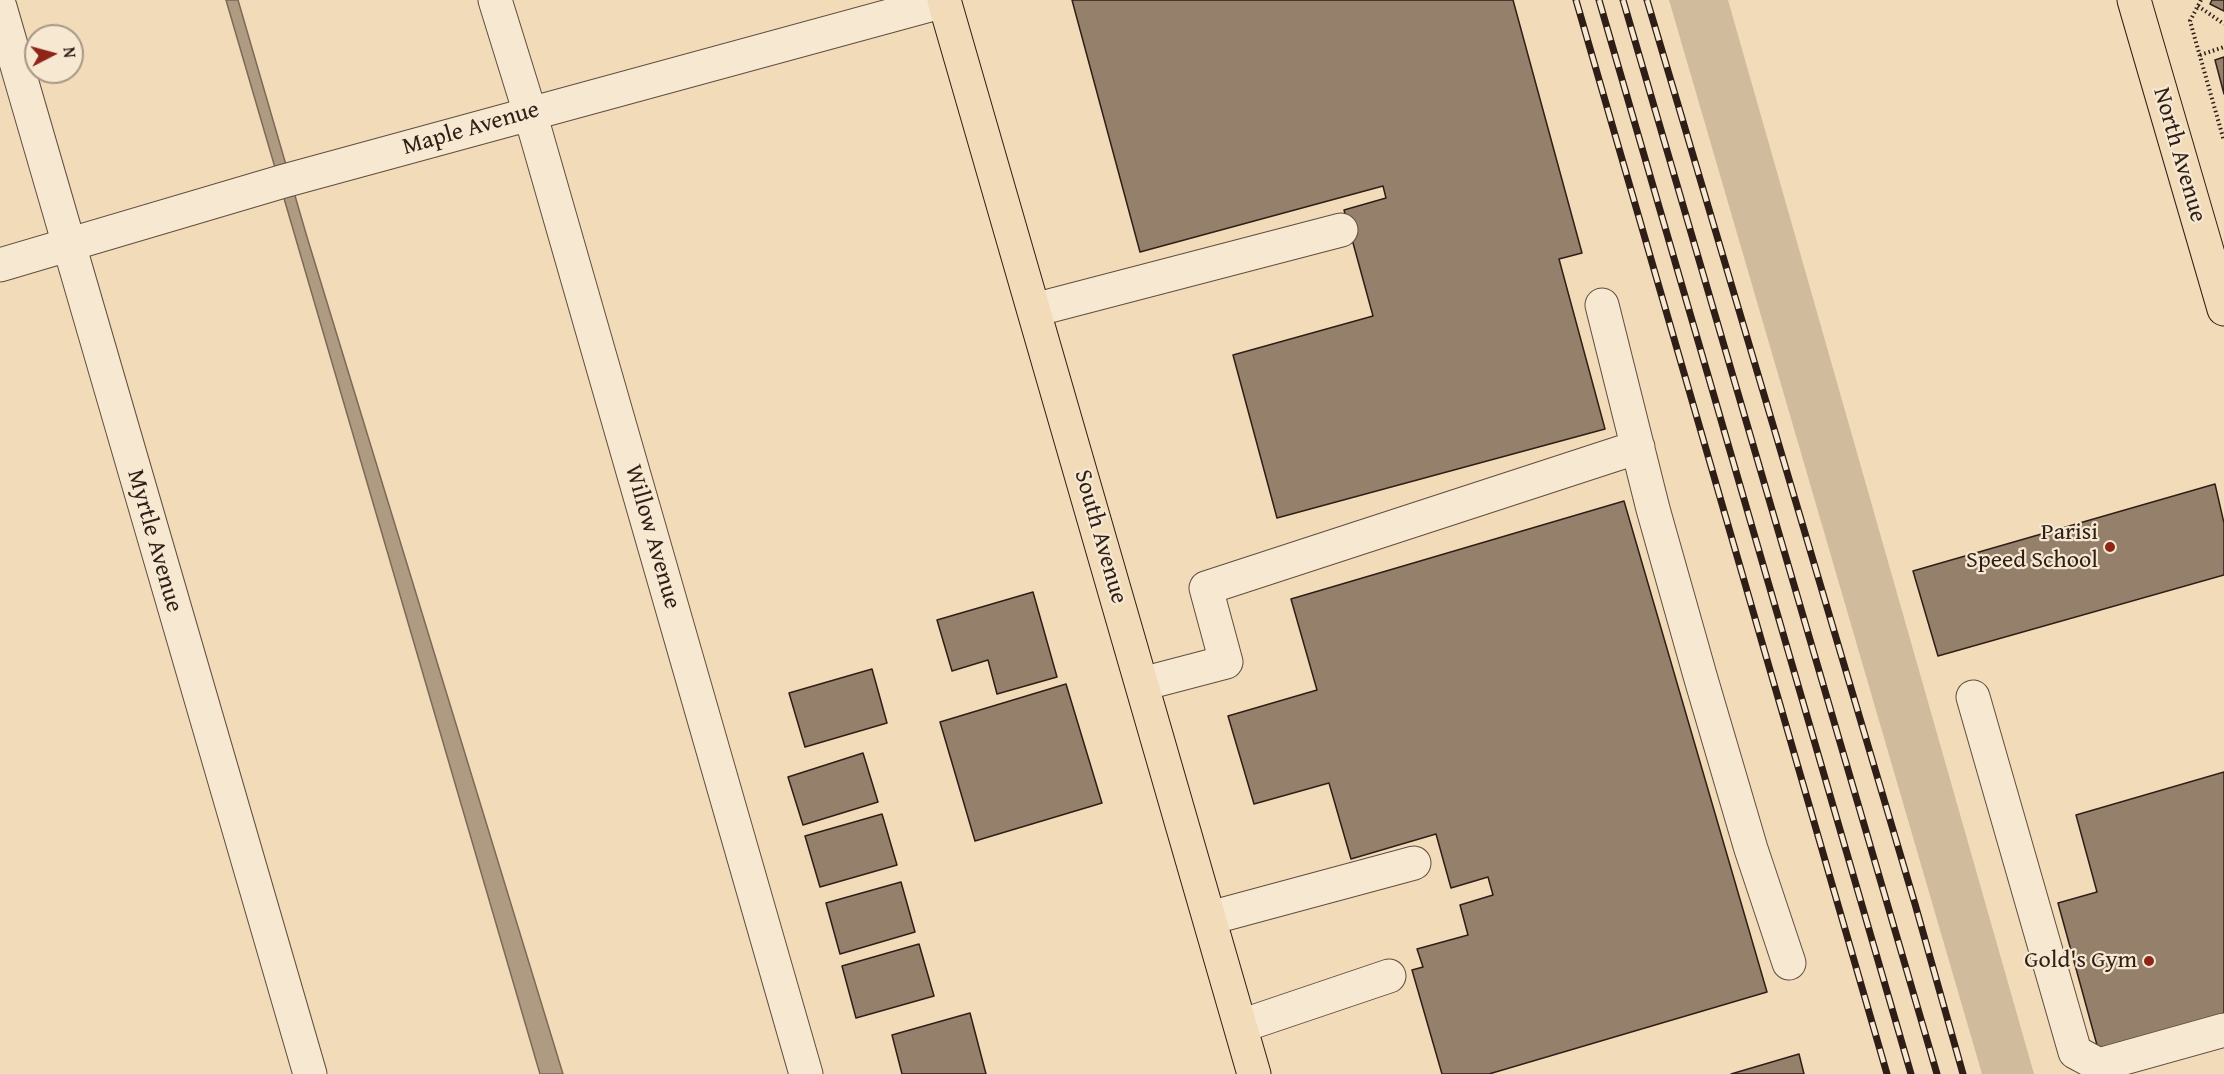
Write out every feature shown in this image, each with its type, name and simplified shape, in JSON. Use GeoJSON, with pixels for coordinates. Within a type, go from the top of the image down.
{"type":"FeatureCollection","features":[{"type":"Feature","properties":{"kind":"main road","name":"South Avenue"},"geometry":{"type":"LineString","coordinates":[[944,0],[1254,1074]]}},
{"type":"Feature","properties":{"kind":"main road","name":"North Avenue"},"geometry":{"type":"LineString","coordinates":[[2134,0],[2224,309]]}},
{"type":"Feature","properties":{"kind":"street","name":"Willow Avenue"},"geometry":{"type":"LineString","coordinates":[[495,0],[530,113],[806,1074]]}},
{"type":"Feature","properties":{"kind":"street","name":"Maple Avenue"},"geometry":{"type":"LineString","coordinates":[[0,265],[530,113],[944,0]]}},
{"type":"Feature","properties":{"kind":"street","name":"Myrtle Avenue"},"geometry":{"type":"LineString","coordinates":[[0,7],[310,1074]]}},
{"type":"Feature","properties":{"kind":"street"},"geometry":{"type":"LineString","coordinates":[[1034,310],[1341,230]]}},
{"type":"Feature","properties":{"kind":"street"},"geometry":{"type":"LineString","coordinates":[[1602,305],[1704,690],[1751,849],[1789,963]]}},
{"type":"Feature","properties":{"kind":"street"},"geometry":{"type":"LineString","coordinates":[[1142,684],[1226,662],[1206,588],[1638,447]]}},
{"type":"Feature","properties":{"kind":"street"},"geometry":{"type":"LineString","coordinates":[[1973,697],[2075,1052],[2099,1065],[2224,1030]]}},
{"type":"Feature","properties":{"kind":"street"},"geometry":{"type":"LineString","coordinates":[[1210,918],[1414,863]]}},
{"type":"Feature","properties":{"kind":"street"},"geometry":{"type":"LineString","coordinates":[[1241,1026],[1389,976]]}},
{"type":"Feature","properties":{"kind":"path"},"geometry":{"type":"LineString","coordinates":[[2201,0],[2190,21],[2224,141]]}},
{"type":"Feature","properties":{"kind":"path"},"geometry":{"type":"LineString","coordinates":[[2198,6],[2224,24]]}},
{"type":"Feature","properties":{"kind":"path"},"geometry":{"type":"LineString","coordinates":[[2200,55],[2224,47]]}},
{"type":"Feature","properties":{"kind":"shaded area"},"geometry":{"type":"Polygon","coordinates":[[[226,0],[238,0],[307,237],[563,1074],[540,1074],[226,0]]]}},
{"type":"Feature","properties":{"kind":"shaded area"},"geometry":{"type":"Polygon","coordinates":[[[1669,0],[1728,0],[2034,1074],[1982,1074],[1669,0]]]}},
{"type":"Feature","properties":{"kind":"building"},"geometry":{"type":"Polygon","coordinates":[[[1072,0],[1513,0],[1582,253],[1559,259],[1605,429],[1277,518],[1233,355],[1373,316],[1344,210],[1386,198],[1383,186],[1140,252],[1072,0]]]}},
{"type":"Feature","properties":{"kind":"building"},"geometry":{"type":"Polygon","coordinates":[[[2212,0],[2224,0],[2224,11],[2210,4],[2212,0]]]}},
{"type":"Feature","properties":{"kind":"building"},"geometry":{"type":"Polygon","coordinates":[[[2224,57],[2224,94],[2215,60],[2224,57]]]}},
{"type":"Feature","properties":{"kind":"building","name":"Parisi Speed School"},"geometry":{"type":"Polygon","coordinates":[[[2215,484],[2224,523],[2224,575],[1938,656],[1913,571],[2215,484]]]}},
{"type":"Feature","properties":{"kind":"building"},"geometry":{"type":"Polygon","coordinates":[[[1624,501],[1767,992],[1489,1074],[1442,1074],[1412,970],[1423,967],[1417,949],[1468,935],[1460,905],[1493,895],[1488,877],[1451,888],[1436,834],[1351,859],[1329,783],[1254,804],[1228,716],[1317,690],[1291,599],[1624,501]]]}},
{"type":"Feature","properties":{"kind":"building"},"geometry":{"type":"Polygon","coordinates":[[[1033,592],[1057,677],[997,694],[988,660],[952,671],[937,620],[1033,592]]]}},
{"type":"Feature","properties":{"kind":"building"},"geometry":{"type":"Polygon","coordinates":[[[872,669],[887,723],[805,747],[789,693],[872,669]]]}},
{"type":"Feature","properties":{"kind":"building"},"geometry":{"type":"Polygon","coordinates":[[[1066,684],[1102,803],[975,841],[940,722],[1066,684]]]}},
{"type":"Feature","properties":{"kind":"building"},"geometry":{"type":"Polygon","coordinates":[[[863,753],[878,802],[803,825],[788,777],[863,753]]]}},
{"type":"Feature","properties":{"kind":"building","name":"Gold's Gym"},"geometry":{"type":"Polygon","coordinates":[[[2224,772],[2224,1018],[2100,1056],[2058,903],[2097,892],[2076,815],[2224,772]]]}},
{"type":"Feature","properties":{"kind":"building"},"geometry":{"type":"Polygon","coordinates":[[[882,814],[897,865],[820,887],[805,836],[882,814]]]}},
{"type":"Feature","properties":{"kind":"building"},"geometry":{"type":"Polygon","coordinates":[[[901,882],[915,932],[840,954],[826,903],[901,882]]]}},
{"type":"Feature","properties":{"kind":"building"},"geometry":{"type":"Polygon","coordinates":[[[919,944],[934,996],[856,1018],[842,966],[919,944]]]}},
{"type":"Feature","properties":{"kind":"building"},"geometry":{"type":"Polygon","coordinates":[[[970,1013],[986,1074],[902,1074],[892,1035],[970,1013]]]}},
{"type":"Feature","properties":{"kind":"building"},"geometry":{"type":"Polygon","coordinates":[[[1799,1054],[1804,1074],[1731,1074],[1799,1054]]]}},
{"type":"Feature","properties":{"kind":"railway"},"geometry":{"type":"LineString","coordinates":[[1576,0],[1887,1074]]}},
{"type":"Feature","properties":{"kind":"railway"},"geometry":{"type":"LineString","coordinates":[[1599,0],[1911,1074]]}},
{"type":"Feature","properties":{"kind":"railway"},"geometry":{"type":"LineString","coordinates":[[1623,0],[1937,1074]]}},
{"type":"Feature","properties":{"kind":"railway"},"geometry":{"type":"LineString","coordinates":[[1647,0],[1915,904],[1963,1074]]}},
{"type":"Feature","properties":{"kind":"place","name":"Parisi Speed School"},"geometry":{"type":"Point","coordinates":[2110,547]}},
{"type":"Feature","properties":{"kind":"place","name":"Gold's Gym"},"geometry":{"type":"Point","coordinates":[2149,961]}}]}
